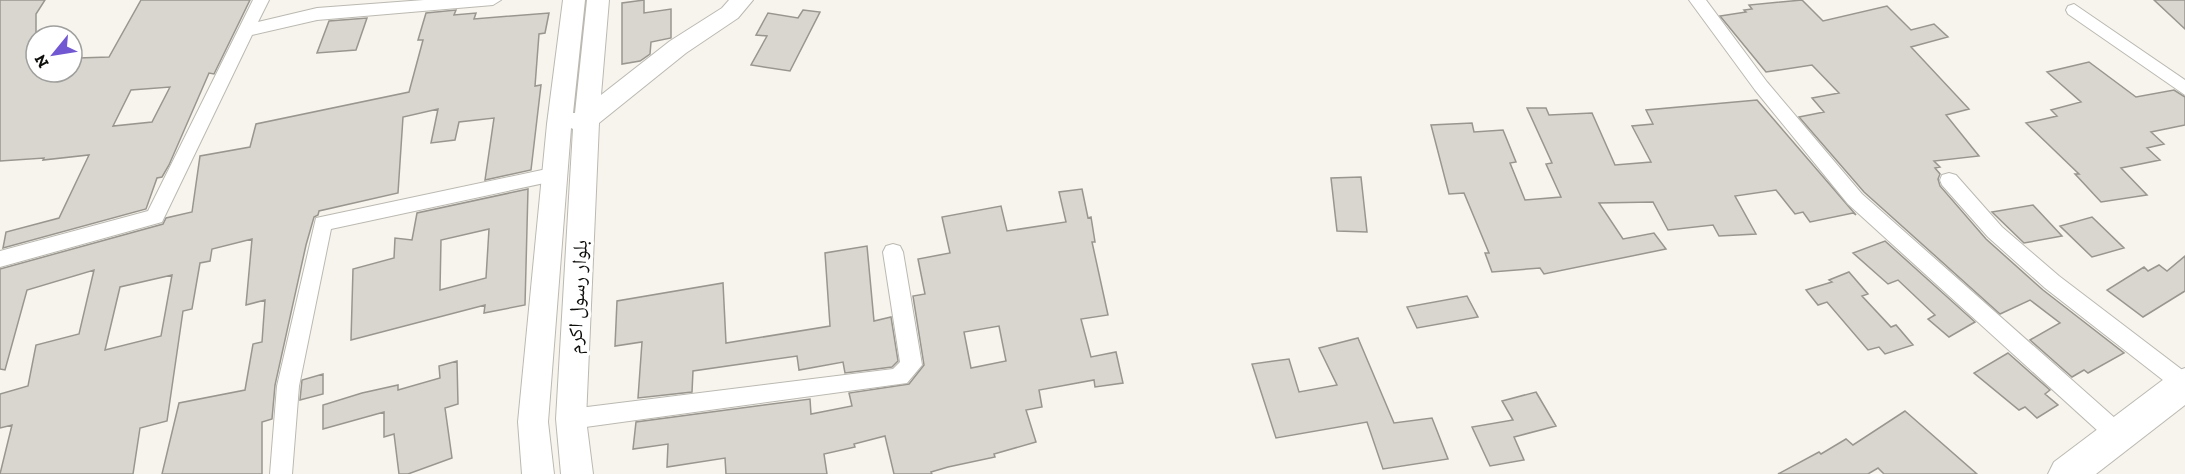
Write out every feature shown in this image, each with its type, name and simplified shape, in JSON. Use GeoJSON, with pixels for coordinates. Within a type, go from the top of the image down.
{"type":"FeatureCollection","features":[{"type":"Feature","properties":{"kind":"highway"},"geometry":{"type":"LineString","coordinates":[[2067,474],[2185,384]]}},
{"type":"Feature","properties":{"kind":"main road","name":"بلوار رسول اکرم"},"geometry":{"type":"LineString","coordinates":[[538,474],[533,422],[559,124],[574,0]]}},
{"type":"Feature","properties":{"kind":"main road","name":"بلوار رسول اکرم"},"geometry":{"type":"LineString","coordinates":[[577,474],[571,419],[587,119],[598,0]]}},
{"type":"Feature","properties":{"kind":"main road"},"geometry":{"type":"LineString","coordinates":[[559,124],[587,119],[678,47],[730,13],[741,0]]}},
{"type":"Feature","properties":{"kind":"street"},"geometry":{"type":"LineString","coordinates":[[0,260],[155,216],[261,0]]}},
{"type":"Feature","properties":{"kind":"street"},"geometry":{"type":"LineString","coordinates":[[246,31],[317,14],[493,0]]}},
{"type":"Feature","properties":{"kind":"street"},"geometry":{"type":"LineString","coordinates":[[1697,0],[1761,86],[1855,199],[2117,434]]}},
{"type":"Feature","properties":{"kind":"street"},"geometry":{"type":"LineString","coordinates":[[2074,10],[2185,89]]}},
{"type":"Feature","properties":{"kind":"street"},"geometry":{"type":"LineString","coordinates":[[281,474],[288,386],[323,223],[556,174]]}},
{"type":"Feature","properties":{"kind":"street"},"geometry":{"type":"LineString","coordinates":[[1949,180],[1995,232],[2052,282],[2185,384]]}},
{"type":"Feature","properties":{"kind":"street"},"geometry":{"type":"LineString","coordinates":[[571,419],[899,377],[911,365],[893,252]]}},
{"type":"Feature","properties":{"kind":"building"},"geometry":{"type":"Polygon","coordinates":[[[0,0],[45,0],[36,14],[36,24],[24,24],[24,84],[84,84],[84,58],[109,57],[141,0],[250,0],[214,74],[209,73],[169,165],[162,177],[157,178],[146,209],[3,248],[6,232],[59,218],[89,155],[43,160],[44,158],[0,161],[0,0]],[[170,87],[131,90],[113,126],[152,122],[170,87]]]}},
{"type":"Feature","properties":{"kind":"building"},"geometry":{"type":"Polygon","coordinates":[[[644,0],[644,13],[671,9],[671,38],[651,42],[650,54],[640,61],[622,64],[622,3],[644,0]]]}},
{"type":"Feature","properties":{"kind":"building"},"geometry":{"type":"Polygon","coordinates":[[[1802,0],[1823,21],[1887,6],[1911,30],[1934,24],[1948,37],[1911,47],[1969,109],[1946,115],[1979,156],[1934,161],[1940,167],[1935,168],[1940,174],[1938,179],[1940,186],[1986,239],[2043,290],[2124,353],[2088,373],[2084,370],[2072,377],[2030,340],[2060,323],[2030,300],[2000,314],[1864,192],[1799,117],[1824,112],[1812,98],[1839,93],[1812,65],[1766,72],[1720,16],[1746,12],[1744,10],[1752,9],[1749,5],[1802,0]]]}},
{"type":"Feature","properties":{"kind":"building"},"geometry":{"type":"Polygon","coordinates":[[[2154,0],[2185,0],[2185,29],[2154,0]]]}},
{"type":"Feature","properties":{"kind":"building"},"geometry":{"type":"Polygon","coordinates":[[[456,10],[454,15],[476,13],[474,19],[549,13],[545,33],[539,34],[535,86],[541,85],[531,170],[485,180],[494,118],[459,122],[455,140],[431,143],[438,109],[403,117],[398,193],[319,211],[314,217],[306,245],[275,385],[272,419],[262,422],[262,474],[162,474],[179,403],[245,390],[253,344],[262,342],[265,300],[246,305],[252,239],[212,249],[210,261],[200,263],[192,309],[183,311],[167,421],[140,428],[133,474],[0,474],[12,425],[0,428],[0,394],[28,386],[36,345],[79,334],[94,270],[27,290],[5,370],[0,369],[0,269],[163,224],[166,218],[192,212],[200,156],[250,147],[256,124],[409,92],[423,40],[418,40],[426,13],[456,10]],[[172,275],[120,287],[105,350],[161,336],[172,275]]]}},
{"type":"Feature","properties":{"kind":"building"},"geometry":{"type":"Polygon","coordinates":[[[803,10],[820,12],[790,71],[751,65],[767,36],[756,35],[768,13],[798,18],[803,10]]]}},
{"type":"Feature","properties":{"kind":"building"},"geometry":{"type":"Polygon","coordinates":[[[367,18],[356,50],[317,53],[329,21],[367,18]]]}},
{"type":"Feature","properties":{"kind":"building"},"geometry":{"type":"Polygon","coordinates":[[[2089,62],[2136,97],[2174,90],[2185,97],[2185,125],[2151,132],[2164,144],[2147,148],[2160,160],[2121,168],[2147,195],[2101,202],[2075,174],[2079,174],[2026,123],[2057,116],[2051,110],[2081,102],[2047,72],[2089,62]]]}},
{"type":"Feature","properties":{"kind":"building"},"geometry":{"type":"Polygon","coordinates":[[[1757,100],[1856,215],[1853,213],[1810,222],[1803,212],[1795,214],[1776,190],[1735,196],[1756,234],[1719,236],[1713,225],[1668,230],[1653,202],[1599,203],[1623,239],[1654,233],[1666,249],[1544,274],[1540,268],[1492,272],[1485,253],[1489,253],[1464,193],[1449,194],[1431,125],[1472,123],[1474,132],[1503,130],[1516,162],[1510,163],[1525,200],[1561,197],[1546,164],[1552,163],[1527,108],[1546,108],[1549,115],[1592,113],[1615,165],[1651,162],[1632,126],[1653,124],[1646,110],[1757,100]]]}},
{"type":"Feature","properties":{"kind":"building"},"geometry":{"type":"Polygon","coordinates":[[[1361,177],[1367,232],[1337,231],[1331,178],[1361,177]]]}},
{"type":"Feature","properties":{"kind":"building"},"geometry":{"type":"Polygon","coordinates":[[[528,189],[525,305],[484,313],[485,305],[351,340],[353,269],[394,258],[395,238],[412,240],[417,213],[528,189]],[[489,229],[441,240],[440,290],[486,278],[489,229]]]}},
{"type":"Feature","properties":{"kind":"building"},"geometry":{"type":"Polygon","coordinates":[[[1082,189],[1088,218],[1091,217],[1095,242],[1092,242],[1108,315],[1081,319],[1091,357],[1116,352],[1123,383],[1095,387],[1094,380],[1039,390],[1042,407],[1026,410],[1036,442],[994,454],[995,457],[948,467],[931,472],[932,474],[894,474],[885,436],[854,444],[855,447],[824,454],[827,474],[726,474],[725,458],[667,467],[668,444],[633,449],[636,422],[810,399],[811,414],[852,406],[849,393],[909,384],[924,365],[913,296],[925,294],[918,259],[950,253],[942,217],[1001,206],[1007,231],[1066,222],[1059,192],[1082,189]],[[999,326],[964,332],[971,368],[1006,361],[999,326]]]}},
{"type":"Feature","properties":{"kind":"building"},"geometry":{"type":"Polygon","coordinates":[[[2033,205],[2062,236],[2024,243],[1992,212],[2033,205]]]}},
{"type":"Feature","properties":{"kind":"building"},"geometry":{"type":"Polygon","coordinates":[[[2092,217],[2124,248],[2092,257],[2060,226],[2092,217]]]}},
{"type":"Feature","properties":{"kind":"building"},"geometry":{"type":"Polygon","coordinates":[[[1885,241],[1975,322],[1949,337],[1928,319],[1935,315],[1898,280],[1888,284],[1853,253],[1885,241]]]}},
{"type":"Feature","properties":{"kind":"building"},"geometry":{"type":"Polygon","coordinates":[[[867,246],[874,321],[891,317],[898,361],[892,367],[845,373],[843,362],[799,370],[797,356],[693,371],[692,392],[638,398],[642,342],[615,346],[617,301],[723,283],[726,343],[830,326],[825,253],[867,246]]]}},
{"type":"Feature","properties":{"kind":"building"},"geometry":{"type":"Polygon","coordinates":[[[2185,256],[2185,291],[2143,317],[2107,290],[2144,267],[2148,271],[2159,265],[2167,271],[2185,256]]]}},
{"type":"Feature","properties":{"kind":"building"},"geometry":{"type":"Polygon","coordinates":[[[1849,272],[1868,294],[1862,296],[1891,327],[1896,325],[1913,345],[1885,354],[1879,347],[1868,350],[1827,302],[1818,305],[1806,290],[1832,282],[1829,280],[1849,272]]]}},
{"type":"Feature","properties":{"kind":"building"},"geometry":{"type":"Polygon","coordinates":[[[1467,296],[1478,317],[1417,328],[1407,307],[1467,296]]]}},
{"type":"Feature","properties":{"kind":"building"},"geometry":{"type":"Polygon","coordinates":[[[1358,338],[1394,423],[1432,418],[1448,459],[1383,469],[1367,422],[1276,438],[1252,364],[1289,359],[1299,392],[1337,385],[1319,348],[1358,338]]]}},
{"type":"Feature","properties":{"kind":"building"},"geometry":{"type":"Polygon","coordinates":[[[2008,353],[2050,390],[2045,394],[2058,405],[2037,418],[2025,407],[2019,410],[1974,373],[2008,353]]]}},
{"type":"Feature","properties":{"kind":"building"},"geometry":{"type":"Polygon","coordinates":[[[457,361],[458,404],[445,408],[452,458],[408,474],[399,474],[394,434],[384,437],[384,412],[323,429],[323,405],[362,393],[398,385],[398,390],[440,378],[439,366],[457,361]]]}},
{"type":"Feature","properties":{"kind":"building"},"geometry":{"type":"Polygon","coordinates":[[[323,374],[323,394],[300,400],[302,380],[323,374]]]}},
{"type":"Feature","properties":{"kind":"building"},"geometry":{"type":"Polygon","coordinates":[[[1536,392],[1556,426],[1514,437],[1524,460],[1490,466],[1472,427],[1513,420],[1502,401],[1536,392]]]}},
{"type":"Feature","properties":{"kind":"building"},"geometry":{"type":"Polygon","coordinates":[[[1905,411],[1977,474],[1884,474],[1878,468],[1868,474],[1778,474],[1819,452],[1821,454],[1846,439],[1853,445],[1905,411]]]}}]}
